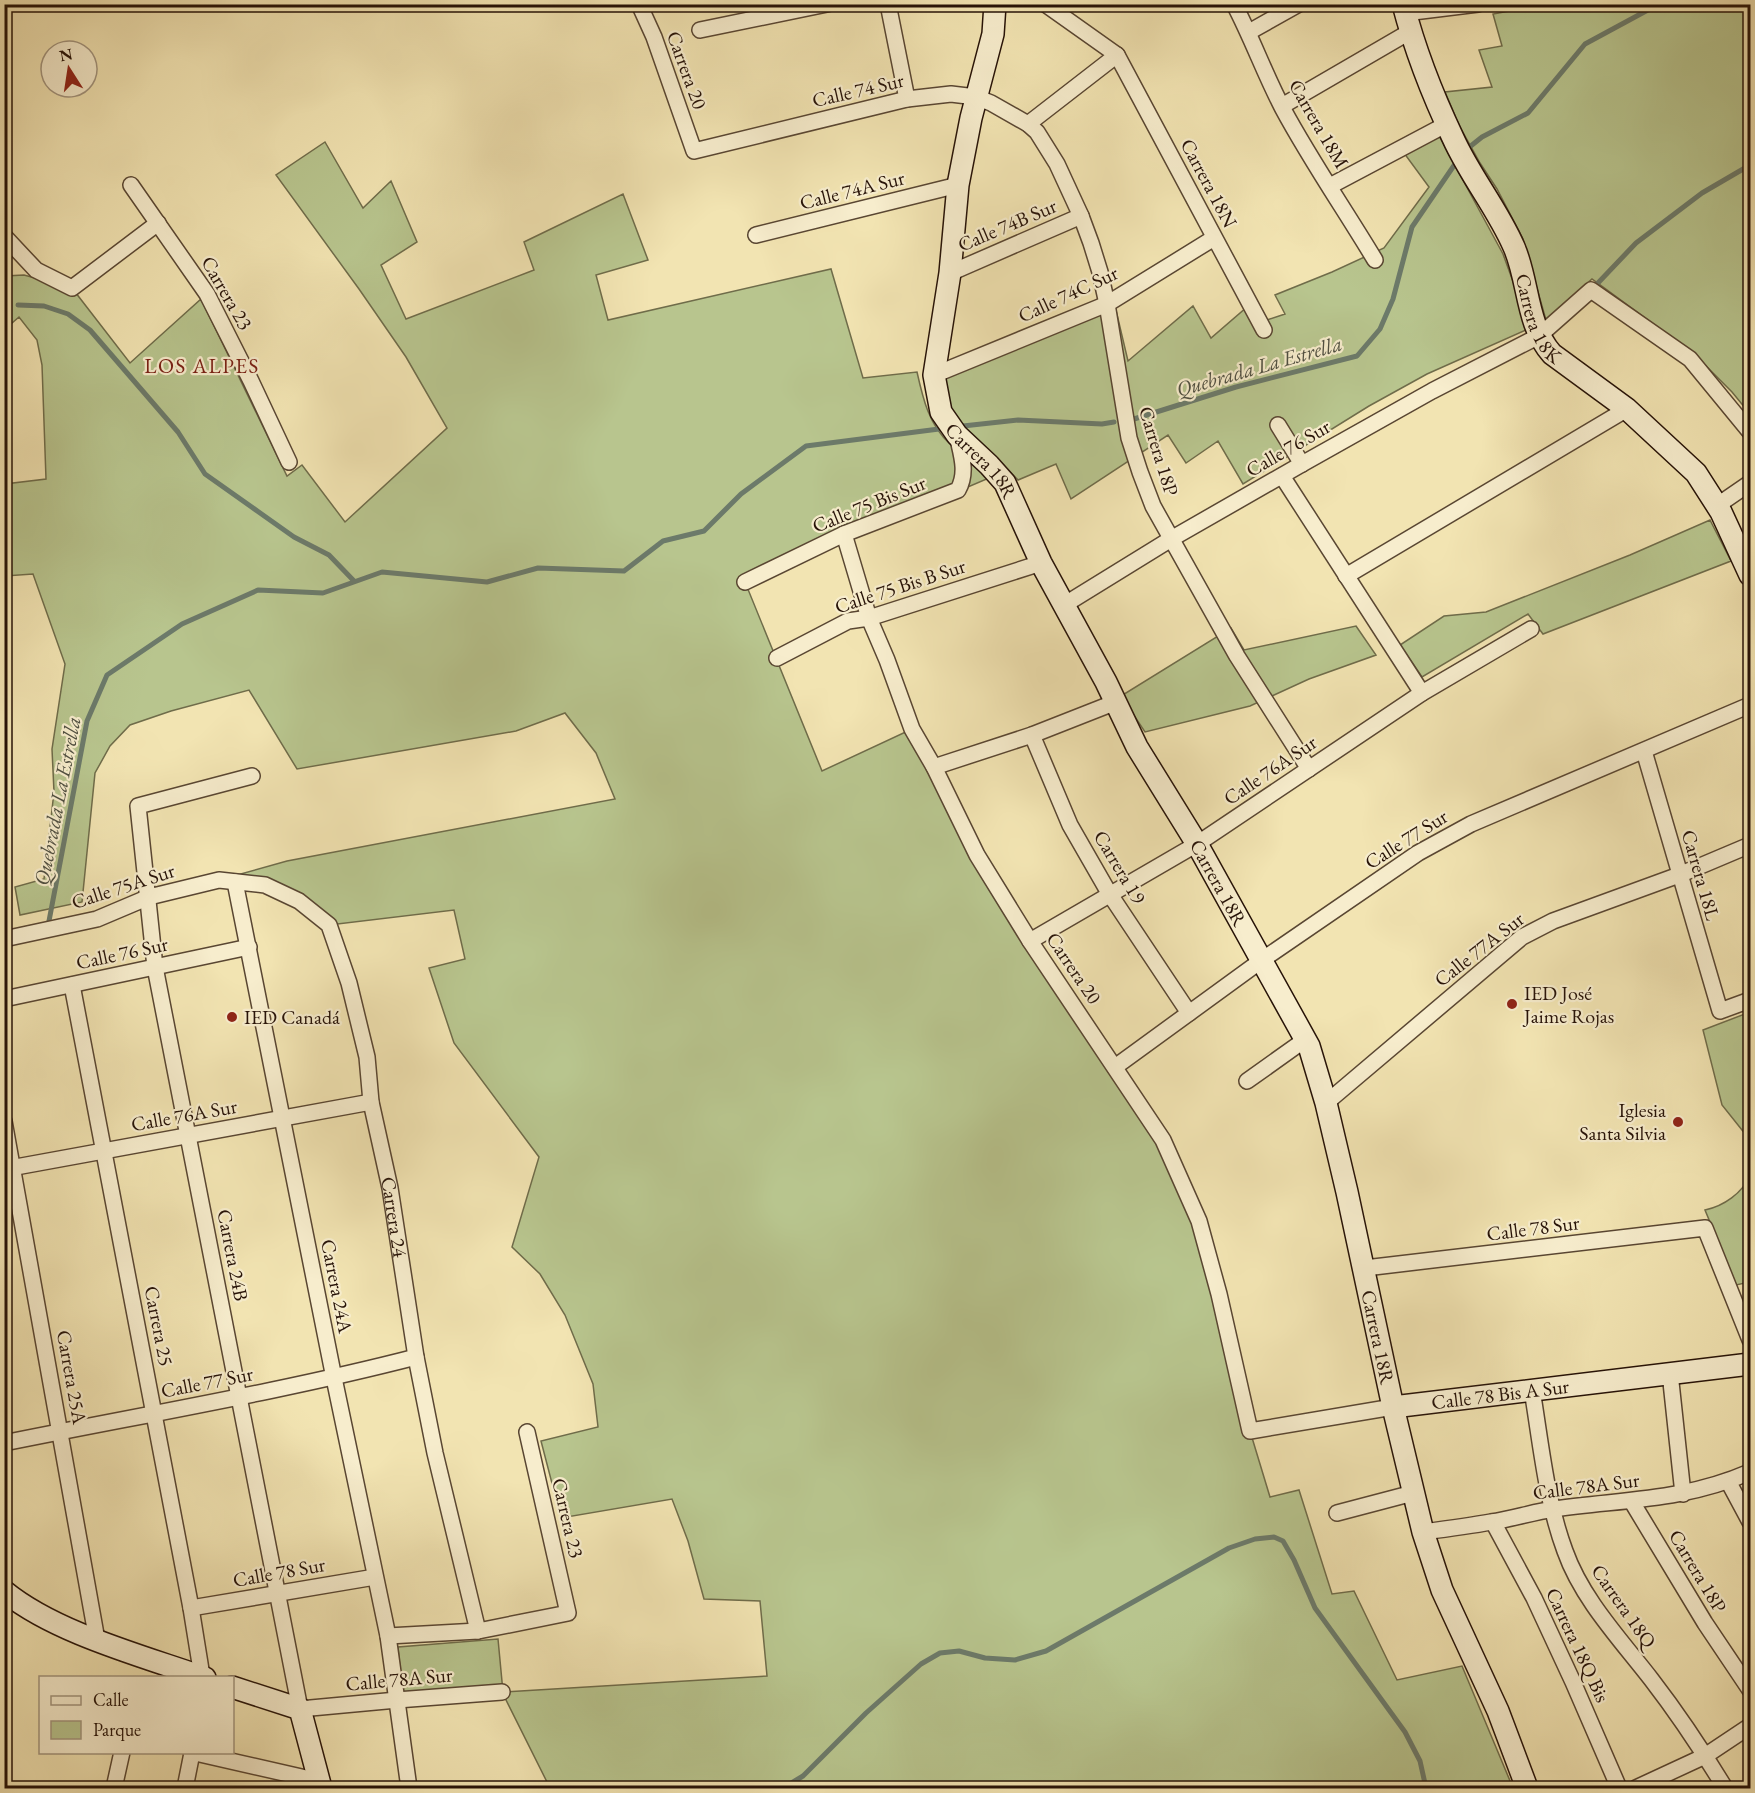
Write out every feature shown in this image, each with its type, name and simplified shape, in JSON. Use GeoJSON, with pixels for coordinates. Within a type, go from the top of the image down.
{"type":"FeatureCollection","features":[{"type":"Feature","properties":{"kind":"street","name":"Carrera 20"},"geometry":{"type":"LineString","coordinates":[[639,4],[654,37],[694,151]]}},
{"type":"Feature","properties":{"kind":"street"},"geometry":{"type":"LineString","coordinates":[[888,4],[907,99]]}},
{"type":"Feature","properties":{"kind":"street","name":"Carrera 18R"},"geometry":{"type":"LineString","coordinates":[[995,4],[993,34],[976,97],[958,185],[950,273],[934,375],[941,412],[957,435],[1005,483],[1041,563],[1148,765],[1197,843],[1306,1039],[1315,1061],[1326,1103],[1423,1532],[1442,1590],[1502,1721],[1527,1788]]}},
{"type":"Feature","properties":{"kind":"street"},"geometry":{"type":"LineString","coordinates":[[1028,124],[1117,55],[1045,4]]}},
{"type":"Feature","properties":{"kind":"street","name":"Carrera 18M"},"geometry":{"type":"LineString","coordinates":[[1234,4],[1282,106],[1375,260]]}},
{"type":"Feature","properties":{"kind":"street"},"geometry":{"type":"LineString","coordinates":[[1249,32],[1299,4]]}},
{"type":"Feature","properties":{"kind":"street"},"geometry":{"type":"LineString","coordinates":[[1282,106],[1406,16],[1478,4]]}},
{"type":"Feature","properties":{"kind":"street"},"geometry":{"type":"LineString","coordinates":[[700,30],[819,5]]}},
{"type":"Feature","properties":{"kind":"street","name":"Carrera 18K"},"geometry":{"type":"LineString","coordinates":[[1406,16],[1453,139],[1514,248],[1539,336],[1552,354],[1627,408],[1696,473],[1718,505],[1750,575]]}},
{"type":"Feature","properties":{"kind":"street","name":"Carrera 18N"},"geometry":{"type":"LineString","coordinates":[[1117,55],[1263,330]]}},
{"type":"Feature","properties":{"kind":"street","name":"Calle 74 Sur"},"geometry":{"type":"LineString","coordinates":[[694,151],[907,99],[951,94],[976,97],[1007,111],[1028,124]]}},
{"type":"Feature","properties":{"kind":"street","name":"Carrera 18P"},"geometry":{"type":"LineString","coordinates":[[1028,124],[1044,142],[1082,216],[1100,272],[1107,304],[1130,438],[1153,506],[1237,656],[1309,769]]}},
{"type":"Feature","properties":{"kind":"street"},"geometry":{"type":"LineString","coordinates":[[1330,186],[1447,124]]}},
{"type":"Feature","properties":{"kind":"street","name":"Carrera 23"},"geometry":{"type":"LineString","coordinates":[[131,185],[207,294],[289,462]]}},
{"type":"Feature","properties":{"kind":"street","name":"Calle 74A Sur"},"geometry":{"type":"LineString","coordinates":[[756,235],[958,185]]}},
{"type":"Feature","properties":{"kind":"street","name":"Calle 74B Sur"},"geometry":{"type":"LineString","coordinates":[[950,273],[1082,216]]}},
{"type":"Feature","properties":{"kind":"street"},"geometry":{"type":"LineString","coordinates":[[4,236],[36,270],[72,288],[158,223]]}},
{"type":"Feature","properties":{"kind":"street","name":"Calle 74C Sur"},"geometry":{"type":"LineString","coordinates":[[934,375],[1107,304],[1214,238]]}},
{"type":"Feature","properties":{"kind":"street"},"geometry":{"type":"LineString","coordinates":[[1539,336],[1591,290],[1690,360],[1750,432]]}},
{"type":"Feature","properties":{"kind":"street","name":"Calle 76 Sur"},"geometry":{"type":"LineString","coordinates":[[1064,605],[1171,539],[1302,464],[1432,391],[1539,336]]}},
{"type":"Feature","properties":{"kind":"street"},"geometry":{"type":"LineString","coordinates":[[1346,576],[1627,408]]}},
{"type":"Feature","properties":{"kind":"street"},"geometry":{"type":"LineString","coordinates":[[1278,425],[1302,464]]}},
{"type":"Feature","properties":{"kind":"street","name":"Calle 75 Bis Sur"},"geometry":{"type":"LineString","coordinates":[[745,582],[844,534],[958,490],[963,480],[964,468],[957,435]]}},
{"type":"Feature","properties":{"kind":"street"},"geometry":{"type":"LineString","coordinates":[[1282,476],[1422,693]]}},
{"type":"Feature","properties":{"kind":"street"},"geometry":{"type":"LineString","coordinates":[[1718,505],[1750,483]]}},
{"type":"Feature","properties":{"kind":"street","name":"Carrera 20"},"geometry":{"type":"LineString","coordinates":[[844,534],[870,618],[912,729],[934,766],[977,855],[1030,941],[1163,1140],[1199,1221],[1219,1294],[1250,1431]]}},
{"type":"Feature","properties":{"kind":"street","name":"Calle 75 Bis B Sur"},"geometry":{"type":"LineString","coordinates":[[777,658],[848,621],[870,618],[1041,563]]}},
{"type":"Feature","properties":{"kind":"street","name":"Calle 76A Sur"},"geometry":{"type":"LineString","coordinates":[[1030,941],[1197,843],[1422,693],[1531,629]]}},
{"type":"Feature","properties":{"kind":"street"},"geometry":{"type":"LineString","coordinates":[[934,766],[1032,735],[1116,702]]}},
{"type":"Feature","properties":{"kind":"street","name":"Calle 77 Sur"},"geometry":{"type":"LineString","coordinates":[[1115,1067],[1263,960],[1427,848],[1471,824],[1750,705]]}},
{"type":"Feature","properties":{"kind":"street","name":"Carrera 19"},"geometry":{"type":"LineString","coordinates":[[1032,735],[1070,825],[1110,893],[1190,1013]]}},
{"type":"Feature","properties":{"kind":"street","name":"Carrera 18L"},"geometry":{"type":"LineString","coordinates":[[1644,751],[1720,1011],[1750,1000]]}},
{"type":"Feature","properties":{"kind":"street","name":"Carrera 24B"},"geometry":{"type":"LineString","coordinates":[[252,776],[138,806],[155,967],[300,1709]]}},
{"type":"Feature","properties":{"kind":"street","name":"Calle 77A Sur"},"geometry":{"type":"LineString","coordinates":[[1326,1103],[1522,937],[1553,921],[1750,845]]}},
{"type":"Feature","properties":{"kind":"street","name":"Calle 75A Sur"},"geometry":{"type":"LineString","coordinates":[[4,939],[97,919],[149,897],[227,881]]}},
{"type":"Feature","properties":{"kind":"street","name":"Carrera 24A"},"geometry":{"type":"LineString","coordinates":[[227,881],[249,947],[334,1378],[388,1636],[409,1788]]}},
{"type":"Feature","properties":{"kind":"street","name":"Carrera 24"},"geometry":{"type":"LineString","coordinates":[[227,881],[265,885],[299,901],[329,925],[349,983],[367,1057],[371,1102],[390,1188],[416,1357],[435,1453],[478,1631]]}},
{"type":"Feature","properties":{"kind":"street","name":"Calle 76 Sur"},"geometry":{"type":"LineString","coordinates":[[4,999],[249,947]]}},
{"type":"Feature","properties":{"kind":"street","name":"Carrera 25"},"geometry":{"type":"LineString","coordinates":[[72,985],[204,1676]]}},
{"type":"Feature","properties":{"kind":"street"},"geometry":{"type":"LineString","coordinates":[[1247,1081],[1306,1039]]}},
{"type":"Feature","properties":{"kind":"street","name":"Calle 76A Sur"},"geometry":{"type":"LineString","coordinates":[[9,1168],[371,1102]]}},
{"type":"Feature","properties":{"kind":"street","name":"Carrera 25A"},"geometry":{"type":"LineString","coordinates":[[4,1121],[9,1168],[60,1432],[97,1641]]}},
{"type":"Feature","properties":{"kind":"street","name":"Calle 78 Sur"},"geometry":{"type":"LineString","coordinates":[[1365,1268],[1705,1228],[1750,1340]]}},
{"type":"Feature","properties":{"kind":"street","name":"Calle 77 Sur"},"geometry":{"type":"LineString","coordinates":[[4,1443],[239,1398],[334,1378],[416,1357]]}},
{"type":"Feature","properties":{"kind":"street","name":"Calle 78 Bis A Sur"},"geometry":{"type":"LineString","coordinates":[[1250,1431],[1393,1407],[1750,1364]]}},
{"type":"Feature","properties":{"kind":"street"},"geometry":{"type":"LineString","coordinates":[[1670,1373],[1683,1494]]}},
{"type":"Feature","properties":{"kind":"street","name":"Carrera 18Q"},"geometry":{"type":"LineString","coordinates":[[1532,1390],[1552,1509],[1565,1552],[1581,1586],[1668,1701],[1725,1788]]}},
{"type":"Feature","properties":{"kind":"street","name":"Carrera 23"},"geometry":{"type":"LineString","coordinates":[[478,1631],[568,1613],[527,1432]]}},
{"type":"Feature","properties":{"kind":"street","name":"Calle 78A Sur"},"geometry":{"type":"LineString","coordinates":[[1423,1532],[1493,1522],[1552,1509],[1632,1502],[1683,1494],[1750,1472]]}},
{"type":"Feature","properties":{"kind":"street"},"geometry":{"type":"LineString","coordinates":[[1728,1481],[1750,1522]]}},
{"type":"Feature","properties":{"kind":"street"},"geometry":{"type":"LineString","coordinates":[[1337,1514],[1413,1493]]}},
{"type":"Feature","properties":{"kind":"street","name":"Carrera 18P"},"geometry":{"type":"LineString","coordinates":[[1632,1502],[1705,1623],[1750,1690]]}},
{"type":"Feature","properties":{"kind":"street","name":"Carrera 18Q Bis"},"geometry":{"type":"LineString","coordinates":[[1493,1522],[1544,1619],[1619,1788]]}},
{"type":"Feature","properties":{"kind":"street","name":"Calle 78 Sur"},"geometry":{"type":"LineString","coordinates":[[191,1608],[375,1577]]}},
{"type":"Feature","properties":{"kind":"street"},"geometry":{"type":"LineString","coordinates":[[4,1591],[46,1617],[97,1641],[201,1676]]}},
{"type":"Feature","properties":{"kind":"street"},"geometry":{"type":"LineString","coordinates":[[388,1636],[478,1631]]}},
{"type":"Feature","properties":{"kind":"street"},"geometry":{"type":"LineString","coordinates":[[196,1754],[320,1785],[300,1709],[234,1688]]}},
{"type":"Feature","properties":{"kind":"street","name":"Calle 78A Sur"},"geometry":{"type":"LineString","coordinates":[[300,1709],[502,1692]]}},
{"type":"Feature","properties":{"kind":"street"},"geometry":{"type":"LineString","coordinates":[[1635,1788],[1706,1756],[1750,1726]]}},
{"type":"Feature","properties":{"kind":"street"},"geometry":{"type":"LineString","coordinates":[[114,1788],[122,1754]]}},
{"type":"Feature","properties":{"kind":"street"},"geometry":{"type":"LineString","coordinates":[[185,1788],[192,1754]]}},
{"type":"Feature","properties":{"kind":"green space"},"geometry":{"type":"Polygon","coordinates":[[[1548,4],[1750,5],[1750,414],[1732,392],[1693,353],[1592,279],[1546,320],[1523,239],[1497,189],[1460,127],[1445,92],[1492,87],[1479,50],[1502,46],[1493,14],[1548,4]]]}},
{"type":"Feature","properties":{"kind":"green space"},"geometry":{"type":"Polygon","coordinates":[[[1438,134],[1503,254],[1515,287],[1526,330],[1427,374],[1369,406],[1243,484],[1218,441],[1186,463],[1168,435],[1071,499],[1056,464],[1018,480],[952,417],[945,377],[1115,306],[1128,361],[1193,306],[1211,338],[1254,301],[1264,321],[1285,314],[1275,295],[1384,248],[1429,187],[1404,153],[1438,134]]]}},
{"type":"Feature","properties":{"kind":"green space"},"geometry":{"type":"Polygon","coordinates":[[[325,142],[363,208],[391,181],[417,242],[381,265],[406,319],[534,270],[524,242],[623,194],[648,260],[596,275],[608,320],[831,269],[863,378],[917,372],[925,402],[937,429],[950,444],[989,478],[745,582],[822,771],[912,729],[977,855],[1115,1067],[1199,1221],[1250,1431],[1270,1497],[1299,1490],[1332,1594],[1354,1591],[1397,1680],[1462,1666],[1513,1788],[550,1788],[502,1692],[403,1699],[398,1647],[498,1639],[503,1692],[767,1676],[760,1601],[704,1599],[688,1541],[672,1499],[561,1518],[541,1441],[598,1427],[593,1384],[565,1315],[540,1274],[512,1247],[539,1157],[454,1043],[429,968],[465,959],[454,910],[329,925],[299,901],[219,880],[287,861],[615,799],[596,753],[565,713],[516,731],[297,769],[249,690],[171,711],[130,725],[110,746],[95,773],[82,902],[20,915],[15,887],[44,879],[54,792],[52,749],[65,664],[33,574],[5,576],[5,484],[46,479],[42,365],[37,340],[19,317],[5,329],[5,276],[24,275],[72,288],[130,363],[201,299],[287,476],[302,465],[345,522],[447,428],[406,357],[276,175],[325,142]]]}},
{"type":"Feature","properties":{"kind":"green space"},"geometry":{"type":"Polygon","coordinates":[[[1710,520],[1731,561],[1543,634],[1528,614],[1422,677],[1400,645],[1444,616],[1486,612],[1630,555],[1710,520]]]}},
{"type":"Feature","properties":{"kind":"green space"},"geometry":{"type":"Polygon","coordinates":[[[1356,626],[1376,655],[1309,679],[1250,706],[1145,732],[1121,696],[1231,628],[1244,650],[1356,626]]]}},
{"type":"Feature","properties":{"kind":"green space"},"geometry":{"type":"Polygon","coordinates":[[[1750,1012],[1750,1140],[1722,1105],[1703,1030],[1750,1012]]]}},
{"type":"Feature","properties":{"kind":"green space"},"geometry":{"type":"Polygon","coordinates":[[[1750,1176],[1750,1282],[1736,1285],[1705,1210],[1732,1198],[1750,1176]]]}},
{"type":"Feature","properties":{"kind":"waterway","name":"Quebrada La Estrella"},"geometry":{"type":"LineString","coordinates":[[1467,149],[1482,137],[1528,113],[1585,44],[1659,4]]}},
{"type":"Feature","properties":{"kind":"waterway","name":"Quebrada La Estrella"},"geometry":{"type":"LineString","coordinates":[[1134,419],[1236,387],[1357,356],[1380,329],[1393,299],[1412,227],[1455,164]]}},
{"type":"Feature","properties":{"kind":"waterway","name":"Quebrada La Estrella"},"geometry":{"type":"LineString","coordinates":[[1597,284],[1636,243],[1702,193],[1750,165]]}},
{"type":"Feature","properties":{"kind":"waterway","name":"Quebrada La Estrella"},"geometry":{"type":"LineString","coordinates":[[18,305],[44,306],[68,314],[90,330],[178,432],[205,474],[294,537],[329,555],[354,581]]}},
{"type":"Feature","properties":{"kind":"waterway","name":"Quebrada La Estrella"},"geometry":{"type":"LineString","coordinates":[[963,426],[1018,420],[1102,424],[1114,422]]}},
{"type":"Feature","properties":{"kind":"waterway","name":"Quebrada La Estrella"},"geometry":{"type":"LineString","coordinates":[[49,921],[87,721],[107,675],[182,624],[258,590],[323,593],[382,572],[487,582],[538,568],[624,571],[663,541],[704,531],[741,494],[806,446],[939,429]]}},
{"type":"Feature","properties":{"kind":"waterway"},"geometry":{"type":"LineString","coordinates":[[783,1788],[803,1776],[866,1713],[921,1664],[940,1653],[959,1651],[985,1658],[1015,1660],[1046,1651],[1229,1548],[1255,1539],[1274,1537],[1283,1541],[1294,1560],[1315,1608],[1405,1732],[1420,1761],[1426,1788]]}},
{"type":"Feature","properties":{"kind":"place","name":"IED José Jaime Rojas"},"geometry":{"type":"Point","coordinates":[1512,1004]}},
{"type":"Feature","properties":{"kind":"place","name":"IED Canadá"},"geometry":{"type":"Point","coordinates":[232,1017]}},
{"type":"Feature","properties":{"kind":"place","name":"Iglesia Santa Silvia"},"geometry":{"type":"Point","coordinates":[1678,1122]}},
{"type":"Feature","properties":{"kind":"district","name":"LOS ALPES"},"geometry":{"type":"Point","coordinates":[202,365]}}]}
